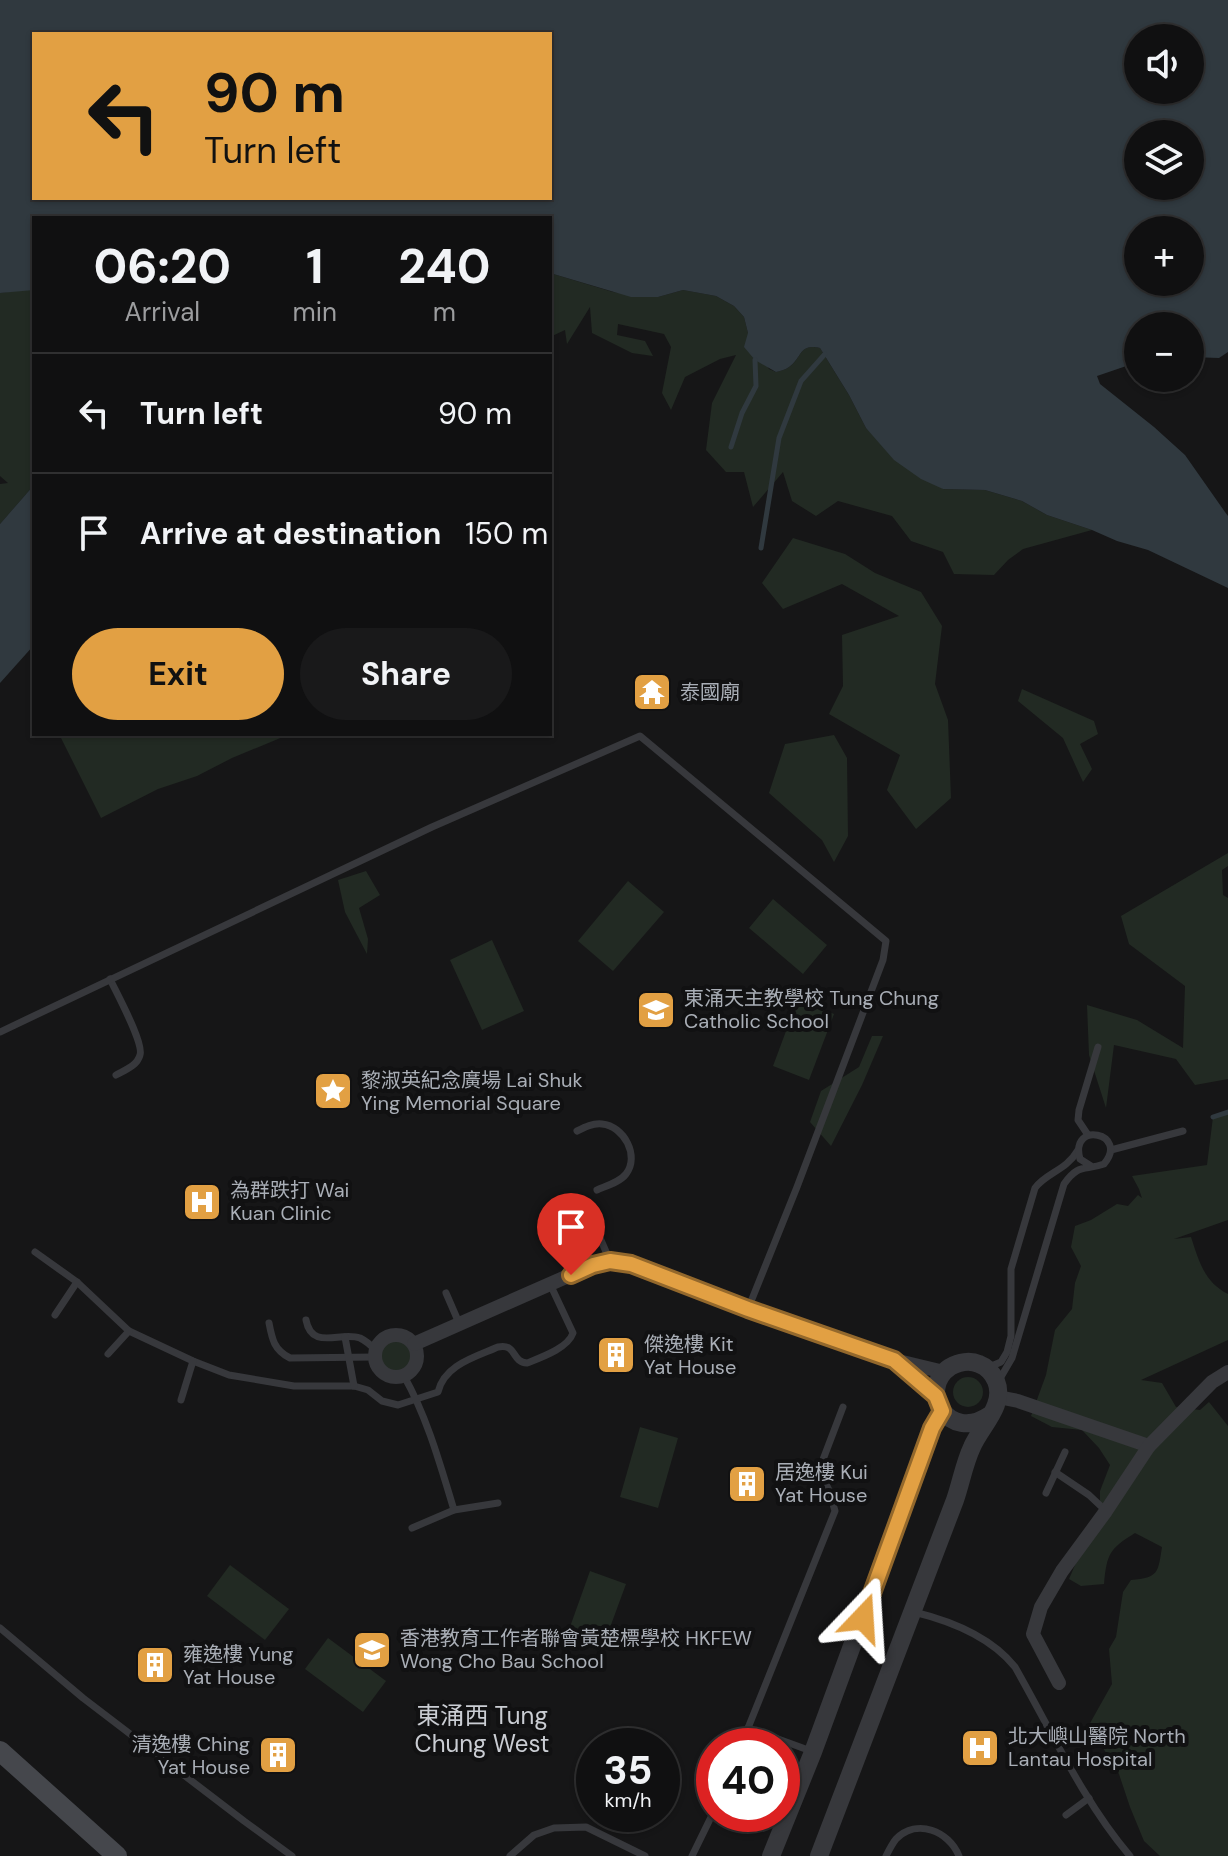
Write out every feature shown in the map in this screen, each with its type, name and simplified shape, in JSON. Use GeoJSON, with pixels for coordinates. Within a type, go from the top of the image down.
{"type":"FeatureCollection","features":[{"type":"Feature","properties":{"kind":"main road"},"geometry":{"type":"LineString","coordinates":[[0,1751],[117,1856]]}},
{"type":"Feature","properties":{"kind":"street"},"geometry":{"type":"LineString","coordinates":[[414,1344],[593,1265],[610,1261],[631,1264],[894,1360],[944,1372]]}},
{"type":"Feature","properties":{"kind":"street"},"geometry":{"type":"LineString","coordinates":[[396,1334],[414,1344],[417,1356],[409,1373],[391,1376],[376,1364],[375,1354],[383,1339],[396,1334]]}},
{"type":"Feature","properties":{"kind":"street"},"geometry":{"type":"LineString","coordinates":[[894,1360],[950,1419],[960,1424],[971,1424],[990,1415]]}},
{"type":"Feature","properties":{"kind":"street"},"geometry":{"type":"LineString","coordinates":[[771,1856],[813,1752],[932,1428],[939,1404],[939,1380],[944,1372],[952,1366],[969,1362],[1018,1401],[1149,1446]]}},
{"type":"Feature","properties":{"kind":"street"},"geometry":{"type":"LineString","coordinates":[[1059,1683],[1033,1634],[1041,1607],[1062,1571],[1149,1446],[1212,1382],[1228,1372]]}},
{"type":"Feature","properties":{"kind":"street"},"geometry":{"type":"LineString","coordinates":[[819,1856],[955,1500],[971,1447],[995,1408],[994,1383]]}},
{"type":"Feature","properties":{"kind":"lane"},"geometry":{"type":"LineString","coordinates":[[0,1032],[432,827],[640,736],[886,941],[883,960],[748,1309]]}},
{"type":"Feature","properties":{"kind":"lane"},"geometry":{"type":"LineString","coordinates":[[110,979],[139,1042],[141,1054],[135,1065],[116,1075]]}},
{"type":"Feature","properties":{"kind":"lane"},"geometry":{"type":"LineString","coordinates":[[1088,1135],[1078,1120],[1079,1110],[1098,1047]]}},
{"type":"Feature","properties":{"kind":"lane"},"geometry":{"type":"LineString","coordinates":[[577,1131],[600,1124],[611,1126],[621,1133],[631,1153],[626,1174],[597,1190]]}},
{"type":"Feature","properties":{"kind":"lane"},"geometry":{"type":"LineString","coordinates":[[1111,1150],[1183,1131]]}},
{"type":"Feature","properties":{"kind":"lane"},"geometry":{"type":"LineString","coordinates":[[1088,1135],[1103,1137],[1111,1150],[1104,1164],[1080,1168],[1064,1184],[1012,1358],[994,1383],[1011,1336],[1011,1269],[1035,1188],[1039,1182],[1067,1165],[1088,1135]]}},
{"type":"Feature","properties":{"kind":"lane"},"geometry":{"type":"LineString","coordinates":[[1078,1150],[1080,1159],[1091,1166]]}},
{"type":"Feature","properties":{"kind":"lane"},"geometry":{"type":"LineString","coordinates":[[594,1224],[610,1261]]}},
{"type":"Feature","properties":{"kind":"lane"},"geometry":{"type":"LineString","coordinates":[[579,1233],[593,1265]]}},
{"type":"Feature","properties":{"kind":"lane"},"geometry":{"type":"LineString","coordinates":[[35,1252],[77,1282],[129,1331],[193,1361],[229,1375],[294,1386],[354,1386],[368,1390],[382,1401],[398,1405],[438,1392],[442,1379],[458,1365],[498,1347],[505,1345],[511,1348],[521,1363],[527,1363],[569,1341],[573,1333],[550,1284]]}},
{"type":"Feature","properties":{"kind":"lane"},"geometry":{"type":"LineString","coordinates":[[55,1315],[77,1282]]}},
{"type":"Feature","properties":{"kind":"lane"},"geometry":{"type":"LineString","coordinates":[[446,1293],[459,1323]]}},
{"type":"Feature","properties":{"kind":"lane"},"geometry":{"type":"LineString","coordinates":[[306,1320],[315,1336],[360,1339],[375,1354]]}},
{"type":"Feature","properties":{"kind":"lane"},"geometry":{"type":"LineString","coordinates":[[269,1323],[275,1347],[290,1358],[346,1358],[375,1354]]}},
{"type":"Feature","properties":{"kind":"lane"},"geometry":{"type":"LineString","coordinates":[[108,1354],[129,1331]]}},
{"type":"Feature","properties":{"kind":"lane"},"geometry":{"type":"LineString","coordinates":[[345,1337],[346,1358],[354,1386]]}},
{"type":"Feature","properties":{"kind":"lane"},"geometry":{"type":"LineString","coordinates":[[181,1400],[193,1361]]}},
{"type":"Feature","properties":{"kind":"lane"},"geometry":{"type":"LineString","coordinates":[[404,1376],[416,1400],[454,1510]]}},
{"type":"Feature","properties":{"kind":"lane"},"geometry":{"type":"LineString","coordinates":[[748,1728],[835,1511],[819,1470],[843,1407]]}},
{"type":"Feature","properties":{"kind":"lane"},"geometry":{"type":"LineString","coordinates":[[1046,1493],[1065,1452]]}},
{"type":"Feature","properties":{"kind":"lane"},"geometry":{"type":"LineString","coordinates":[[1055,1472],[1106,1511]]}},
{"type":"Feature","properties":{"kind":"lane"},"geometry":{"type":"LineString","coordinates":[[412,1528],[454,1510],[498,1503]]}},
{"type":"Feature","properties":{"kind":"lane"},"geometry":{"type":"LineString","coordinates":[[912,1611],[941,1619],[990,1643],[1008,1657],[1089,1798],[1130,1856]]}},
{"type":"Feature","properties":{"kind":"lane"},"geometry":{"type":"LineString","coordinates":[[0,1628],[83,1698],[292,1856]]}},
{"type":"Feature","properties":{"kind":"lane"},"geometry":{"type":"LineString","coordinates":[[800,1747],[813,1752]]}},
{"type":"Feature","properties":{"kind":"lane"},"geometry":{"type":"LineString","coordinates":[[1066,1815],[1089,1798]]}},
{"type":"Feature","properties":{"kind":"lane"},"geometry":{"type":"LineString","coordinates":[[510,1856],[534,1835],[554,1828],[586,1827],[645,1856]]}},
{"type":"Feature","properties":{"kind":"lane"},"geometry":{"type":"LineString","coordinates":[[886,1856],[901,1835],[923,1829],[942,1834],[960,1855]]}},
{"type":"Feature","properties":{"kind":"lane"},"geometry":{"type":"LineString","coordinates":[[692,1856],[704,1832]]}},
{"type":"Feature","properties":{"kind":"shaded area"},"geometry":{"type":"Polygon","coordinates":[[[0,0],[1228,0],[1228,352],[1219,358],[1204,357],[1204,312],[1124,312],[1124,367],[1097,376],[1100,384],[1185,455],[1228,516],[1228,588],[1148,550],[1047,515],[1022,501],[985,490],[943,489],[921,479],[894,460],[866,428],[820,348],[804,349],[789,367],[776,372],[755,360],[744,347],[748,333],[744,317],[734,306],[716,296],[683,290],[658,297],[631,297],[552,274],[552,216],[32,216],[32,290],[0,293],[0,0]]]}},
{"type":"Feature","properties":{"kind":"shaded area"},"geometry":{"type":"Polygon","coordinates":[[[552,274],[613,292],[658,297],[683,290],[716,296],[734,306],[744,317],[748,333],[769,369],[776,372],[784,370],[804,349],[820,348],[866,428],[943,489],[985,490],[1022,501],[1047,515],[1092,530],[1023,549],[994,575],[954,574],[943,552],[911,541],[892,516],[838,501],[816,516],[792,501],[783,472],[753,507],[744,472],[726,472],[706,450],[712,403],[736,355],[720,359],[685,377],[671,410],[662,393],[671,347],[664,334],[618,324],[617,335],[645,341],[653,356],[632,353],[592,333],[590,307],[567,344],[565,330],[552,336],[552,274]]]}},
{"type":"Feature","properties":{"kind":"shaded area"},"geometry":{"type":"Polygon","coordinates":[[[32,290],[32,487],[0,524],[0,484],[8,483],[0,476],[0,293],[32,290]]]}},
{"type":"Feature","properties":{"kind":"shaded area"},"geometry":{"type":"Polygon","coordinates":[[[32,487],[32,647],[0,683],[0,524],[32,487]]]}},
{"type":"Feature","properties":{"kind":"shaded area"},"geometry":{"type":"Polygon","coordinates":[[[793,538],[845,554],[875,573],[921,592],[942,626],[935,684],[948,720],[951,798],[916,829],[887,790],[900,755],[829,714],[843,686],[842,635],[899,616],[842,584],[783,609],[762,583],[793,538]]]}},
{"type":"Feature","properties":{"kind":"shaded area"},"geometry":{"type":"Polygon","coordinates":[[[1022,689],[1094,721],[1098,734],[1080,744],[1092,769],[1083,782],[1063,738],[1018,701],[1022,689]]]}},
{"type":"Feature","properties":{"kind":"shaded area"},"geometry":{"type":"Polygon","coordinates":[[[834,735],[847,758],[848,836],[834,862],[822,840],[769,793],[785,744],[834,735]]]}},
{"type":"Feature","properties":{"kind":"shaded area"},"geometry":{"type":"Polygon","coordinates":[[[60,736],[285,736],[197,776],[158,789],[101,818],[60,736]]]}},
{"type":"Feature","properties":{"kind":"shaded area"},"geometry":{"type":"Polygon","coordinates":[[[1228,853],[1228,866],[1222,870],[1223,895],[1228,898],[1228,1079],[1195,1085],[1176,1059],[1114,1045],[1106,1108],[1089,1055],[1087,1005],[1137,1020],[1183,1048],[1185,986],[1129,944],[1121,916],[1228,853]]]}},
{"type":"Feature","properties":{"kind":"shaded area"},"geometry":{"type":"Polygon","coordinates":[[[366,871],[380,895],[359,908],[368,939],[367,954],[345,912],[338,880],[366,871]]]}},
{"type":"Feature","properties":{"kind":"shaded area"},"geometry":{"type":"Polygon","coordinates":[[[628,881],[664,912],[613,971],[578,941],[628,881]]]}},
{"type":"Feature","properties":{"kind":"shaded area"},"geometry":{"type":"Polygon","coordinates":[[[773,899],[827,945],[803,974],[749,928],[773,899]]]}},
{"type":"Feature","properties":{"kind":"shaded area"},"geometry":{"type":"Polygon","coordinates":[[[492,940],[524,1011],[482,1030],[450,960],[492,940]]]}},
{"type":"Feature","properties":{"kind":"shaded area"},"geometry":{"type":"Polygon","coordinates":[[[798,999],[834,1014],[809,1080],[773,1066],[798,999]]]}},
{"type":"Feature","properties":{"kind":"shaded area"},"geometry":{"type":"Polygon","coordinates":[[[872,1036],[883,1036],[831,1146],[810,1122],[821,1091],[859,1067],[872,1036]]]}},
{"type":"Feature","properties":{"kind":"shaded area"},"geometry":{"type":"Polygon","coordinates":[[[1228,1112],[1228,1220],[1174,1239],[1191,1237],[1208,1277],[1228,1294],[1228,1340],[1141,1380],[1162,1383],[1176,1407],[1200,1410],[1209,1402],[1228,1426],[1228,1856],[1160,1856],[1144,1841],[1119,1774],[1089,1725],[1112,1684],[1109,1649],[1116,1637],[1123,1592],[1131,1580],[1147,1578],[1156,1572],[1162,1547],[1135,1533],[1111,1553],[1104,1584],[1081,1586],[1069,1579],[1081,1551],[1100,1520],[1100,1491],[1110,1465],[1082,1430],[1052,1427],[1031,1416],[1046,1375],[1055,1330],[1072,1309],[1081,1266],[1071,1247],[1075,1226],[1117,1204],[1128,1206],[1138,1195],[1142,1198],[1132,1176],[1207,1165],[1213,1117],[1228,1112]]]}},
{"type":"Feature","properties":{"kind":"shaded area"},"geometry":{"type":"Polygon","coordinates":[[[396,1339],[408,1344],[413,1356],[408,1368],[396,1373],[384,1368],[379,1356],[384,1344],[396,1339]]]}},
{"type":"Feature","properties":{"kind":"shaded area"},"geometry":{"type":"Polygon","coordinates":[[[968,1377],[979,1381],[983,1392],[979,1403],[968,1407],[957,1403],[953,1392],[957,1381],[968,1377]]]}},
{"type":"Feature","properties":{"kind":"shaded area"},"geometry":{"type":"Polygon","coordinates":[[[640,1427],[678,1438],[658,1508],[620,1497],[640,1427]]]}},
{"type":"Feature","properties":{"kind":"shaded area"},"geometry":{"type":"Polygon","coordinates":[[[230,1565],[289,1609],[265,1640],[207,1596],[230,1565]]]}},
{"type":"Feature","properties":{"kind":"shaded area"},"geometry":{"type":"Polygon","coordinates":[[[590,1571],[626,1584],[601,1652],[566,1638],[590,1571]]]}},
{"type":"Feature","properties":{"kind":"shaded area"},"geometry":{"type":"Polygon","coordinates":[[[328,1638],[386,1681],[363,1712],[305,1669],[328,1638]]]}},
{"type":"Feature","properties":{"kind":"waterway"},"geometry":{"type":"LineString","coordinates":[[761,548],[779,438],[801,381],[825,354]]}},
{"type":"Feature","properties":{"kind":"waterway"},"geometry":{"type":"LineString","coordinates":[[731,447],[742,413],[756,386],[755,360]]}},
{"type":"Feature","properties":{"kind":"waterway"},"geometry":{"type":"LineString","coordinates":[[1213,1117],[1228,1112]]}},
{"type":"Feature","properties":{"kind":"place","name":"泰國廟"},"geometry":{"type":"Point","coordinates":[652,692]}},
{"type":"Feature","properties":{"kind":"place","name":"東涌天主教學校 Tung Chung Catholic School"},"geometry":{"type":"Point","coordinates":[656,1010]}},
{"type":"Feature","properties":{"kind":"place","name":"黎淑英紀念廣場 Lai Shuk Ying Memorial Square"},"geometry":{"type":"Point","coordinates":[333,1091]}},
{"type":"Feature","properties":{"kind":"place","name":"為群跌打 Wai Kuan Clinic"},"geometry":{"type":"Point","coordinates":[202,1202]}},
{"type":"Feature","properties":{"kind":"place","name":"傑逸樓 Kit Yat House"},"geometry":{"type":"Point","coordinates":[616,1355]}},
{"type":"Feature","properties":{"kind":"place","name":"居逸樓 Kui Yat House"},"geometry":{"type":"Point","coordinates":[747,1484]}},
{"type":"Feature","properties":{"kind":"place","name":"香港教育工作者聯會黃楚標學校 HKFEW Wong Cho Bau School"},"geometry":{"type":"Point","coordinates":[372,1650]}},
{"type":"Feature","properties":{"kind":"place","name":"雍逸樓 Yung Yat House"},"geometry":{"type":"Point","coordinates":[155,1665]}},
{"type":"Feature","properties":{"kind":"place","name":"北大嶼山醫院 North Lantau Hospital"},"geometry":{"type":"Point","coordinates":[980,1748]}},
{"type":"Feature","properties":{"kind":"place","name":"清逸樓 Ching Yat House"},"geometry":{"type":"Point","coordinates":[278,1755]}},
{"type":"Feature","properties":{"kind":"district","name":"東涌西 Tung Chung West"},"geometry":{"type":"Point","coordinates":[482,1729]}},
{"type":"Feature","properties":{"kind":"route"},"geometry":{"type":"LineString","coordinates":[[571,1275],[610,1261],[631,1264],[894,1360],[936,1396],[942,1411],[932,1428],[863,1618]]}}]}
